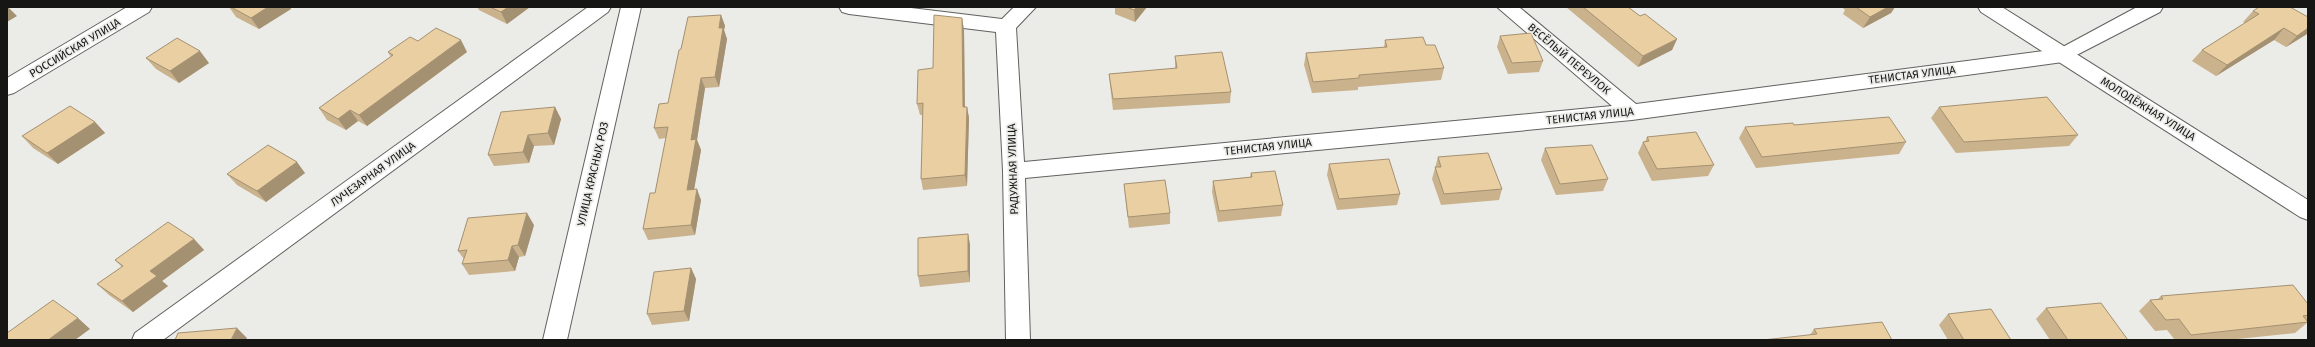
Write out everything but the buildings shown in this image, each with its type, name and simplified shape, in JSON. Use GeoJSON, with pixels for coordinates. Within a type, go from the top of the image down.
{"type":"FeatureCollection","features":[{"type":"Feature","properties":{"kind":"street","name":"РОССИЙСКАЯ УЛИЦА"},"geometry":{"type":"LineString","coordinates":[[7,88],[142,7]]}},
{"type":"Feature","properties":{"kind":"street","name":"ЛУЧЕЗАРНАЯ УЛИЦА"},"geometry":{"type":"LineString","coordinates":[[144,340],[601,7]]}},
{"type":"Feature","properties":{"kind":"street","name":"УЛИЦА КРАСНЫХ РОЗ"},"geometry":{"type":"LineString","coordinates":[[554,340],[631,7]]}},
{"type":"Feature","properties":{"kind":"street"},"geometry":{"type":"LineString","coordinates":[[849,7],[1006,26],[1026,7]]}},
{"type":"Feature","properties":{"kind":"street","name":"ВЕСЁЛЫЙ ПЕРЕУЛОК"},"geometry":{"type":"LineString","coordinates":[[1507,7],[1632,112]]}},
{"type":"Feature","properties":{"kind":"street","name":"МОЛОДЁЖНАЯ УЛИЦА"},"geometry":{"type":"LineString","coordinates":[[1988,7],[2308,211]]}},
{"type":"Feature","properties":{"kind":"street","name":"ТЕНИСТАЯ УЛИЦА"},"geometry":{"type":"LineString","coordinates":[[1014,171],[1632,112],[2063,55],[2153,7]]}},
{"type":"Feature","properties":{"kind":"street","name":"РАДУЖНАЯ УЛИЦА"},"geometry":{"type":"LineString","coordinates":[[1006,26],[1014,171],[1018,340]]}}]}
